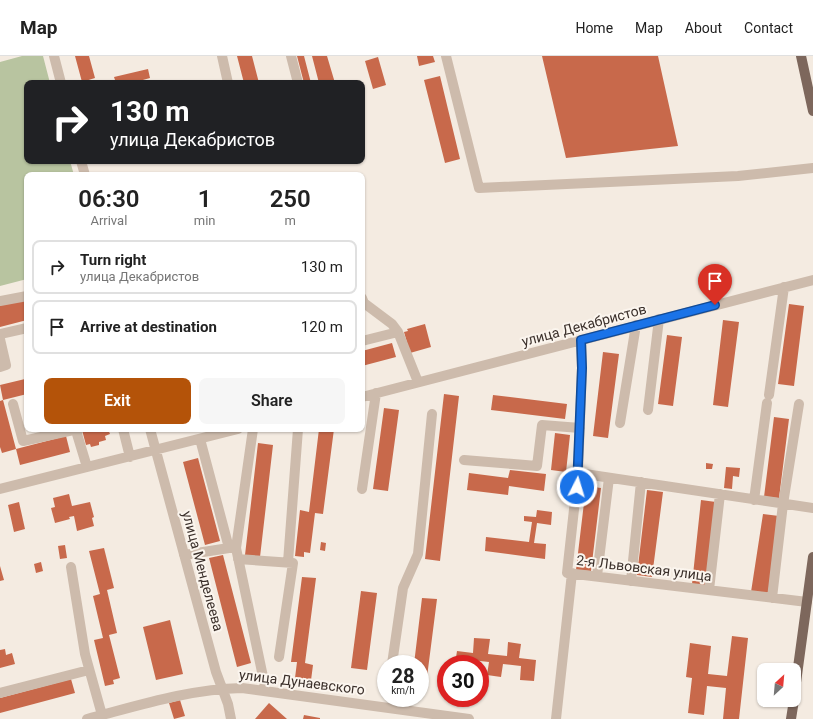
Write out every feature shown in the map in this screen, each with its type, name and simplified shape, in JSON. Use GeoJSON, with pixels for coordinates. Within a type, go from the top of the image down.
{"type":"FeatureCollection","features":[{"type":"Feature","properties":{"kind":"main road"},"geometry":{"type":"LineString","coordinates":[[801,56],[813,111]]}},
{"type":"Feature","properties":{"kind":"main road"},"geometry":{"type":"LineString","coordinates":[[799,663],[813,557]]}},
{"type":"Feature","properties":{"kind":"main road"},"geometry":{"type":"LineString","coordinates":[[791,719],[793,707]]}},
{"type":"Feature","properties":{"kind":"street"},"geometry":{"type":"LineString","coordinates":[[54,56],[60,80]]}},
{"type":"Feature","properties":{"kind":"street"},"geometry":{"type":"LineString","coordinates":[[222,56],[227,80]]}},
{"type":"Feature","properties":{"kind":"street"},"geometry":{"type":"LineString","coordinates":[[291,56],[297,80]]}},
{"type":"Feature","properties":{"kind":"street"},"geometry":{"type":"LineString","coordinates":[[446,56],[479,188],[738,176],[813,168]]}},
{"type":"Feature","properties":{"kind":"street","name":"улица Декабристов"},"geometry":{"type":"LineString","coordinates":[[365,396],[813,280]]}},
{"type":"Feature","properties":{"kind":"street"},"geometry":{"type":"LineString","coordinates":[[754,500],[784,287]]}},
{"type":"Feature","properties":{"kind":"street"},"geometry":{"type":"LineString","coordinates":[[0,300],[24,296]]}},
{"type":"Feature","properties":{"kind":"street"},"geometry":{"type":"LineString","coordinates":[[365,304],[392,324],[398,332],[418,382]]}},
{"type":"Feature","properties":{"kind":"street"},"geometry":{"type":"LineString","coordinates":[[648,410],[659,320]]}},
{"type":"Feature","properties":{"kind":"street"},"geometry":{"type":"LineString","coordinates":[[620,423],[636,326]]}},
{"type":"Feature","properties":{"kind":"street"},"geometry":{"type":"LineString","coordinates":[[0,334],[24,329]]}},
{"type":"Feature","properties":{"kind":"street"},"geometry":{"type":"LineString","coordinates":[[365,340],[398,332]]}},
{"type":"Feature","properties":{"kind":"street"},"geometry":{"type":"LineString","coordinates":[[0,339],[6,365],[0,366]]}},
{"type":"Feature","properties":{"kind":"street","name":"2-я Львовская улица"},"geometry":{"type":"LineString","coordinates":[[581,340],[582,368],[578,473],[567,573],[807,602]]}},
{"type":"Feature","properties":{"kind":"street"},"geometry":{"type":"LineString","coordinates":[[362,489],[376,393]]}},
{"type":"Feature","properties":{"kind":"street"},"geometry":{"type":"LineString","coordinates":[[12,404],[23,441],[64,432]]}},
{"type":"Feature","properties":{"kind":"street"},"geometry":{"type":"LineString","coordinates":[[772,598],[783,504],[799,404]]}},
{"type":"Feature","properties":{"kind":"street"},"geometry":{"type":"LineString","coordinates":[[393,655],[403,588],[418,554],[432,414]]}},
{"type":"Feature","properties":{"kind":"street"},"geometry":{"type":"LineString","coordinates":[[464,460],[537,466],[542,425],[580,428]]}},
{"type":"Feature","properties":{"kind":"street"},"geometry":{"type":"LineString","coordinates":[[77,432],[76,434],[87,467]]}},
{"type":"Feature","properties":{"kind":"street"},"geometry":{"type":"LineString","coordinates":[[124,432],[130,457]]}},
{"type":"Feature","properties":{"kind":"street","name":"улица Менделеева"},"geometry":{"type":"LineString","coordinates":[[151,432],[216,672],[228,704],[231,719]]}},
{"type":"Feature","properties":{"kind":"street"},"geometry":{"type":"LineString","coordinates":[[0,489],[227,432]]}},
{"type":"Feature","properties":{"kind":"street"},"geometry":{"type":"LineString","coordinates":[[232,548],[252,432]]}},
{"type":"Feature","properties":{"kind":"street"},"geometry":{"type":"LineString","coordinates":[[288,562],[298,432]]}},
{"type":"Feature","properties":{"kind":"street"},"geometry":{"type":"LineString","coordinates":[[200,439],[232,548],[238,559],[266,691]]}},
{"type":"Feature","properties":{"kind":"street"},"geometry":{"type":"LineString","coordinates":[[578,473],[813,508]]}},
{"type":"Feature","properties":{"kind":"street"},"geometry":{"type":"LineString","coordinates":[[597,576],[609,478]]}},
{"type":"Feature","properties":{"kind":"street"},"geometry":{"type":"LineString","coordinates":[[631,580],[641,482]]}},
{"type":"Feature","properties":{"kind":"street"},"geometry":{"type":"LineString","coordinates":[[709,590],[720,494]]}},
{"type":"Feature","properties":{"kind":"street"},"geometry":{"type":"LineString","coordinates":[[184,555],[232,548]]}},
{"type":"Feature","properties":{"kind":"street"},"geometry":{"type":"LineString","coordinates":[[238,559],[293,562],[279,657]]}},
{"type":"Feature","properties":{"kind":"street"},"geometry":{"type":"LineString","coordinates":[[71,567],[84,654],[102,715]]}},
{"type":"Feature","properties":{"kind":"street"},"geometry":{"type":"LineString","coordinates":[[556,719],[572,573]]}},
{"type":"Feature","properties":{"kind":"street"},"geometry":{"type":"LineString","coordinates":[[0,693],[89,670]]}},
{"type":"Feature","properties":{"kind":"street","name":"улица Дунаевского"},"geometry":{"type":"LineString","coordinates":[[87,719],[160,700],[221,688],[242,688],[377,701]]}},
{"type":"Feature","properties":{"kind":"street","name":"улица Дунаевского"},"geometry":{"type":"LineString","coordinates":[[411,707],[469,719]]}},
{"type":"Feature","properties":{"kind":"green space"},"geometry":{"type":"Polygon","coordinates":[[[22,56],[43,56],[49,80],[24,80],[24,164],[71,164],[73,172],[24,172],[24,280],[0,286],[0,62],[22,56]]]}},
{"type":"Feature","properties":{"kind":"building"},"geometry":{"type":"Polygon","coordinates":[[[75,56],[89,56],[95,78],[81,80],[75,56]]]}},
{"type":"Feature","properties":{"kind":"building"},"geometry":{"type":"Polygon","coordinates":[[[237,56],[252,56],[258,80],[243,80],[237,56]]]}},
{"type":"Feature","properties":{"kind":"building"},"geometry":{"type":"Polygon","coordinates":[[[297,56],[304,56],[310,80],[303,80],[297,56]]]}},
{"type":"Feature","properties":{"kind":"building"},"geometry":{"type":"Polygon","coordinates":[[[312,56],[327,56],[334,80],[318,80],[312,56]]]}},
{"type":"Feature","properties":{"kind":"building"},"geometry":{"type":"Polygon","coordinates":[[[417,56],[433,56],[435,62],[419,66],[417,56]]]}},
{"type":"Feature","properties":{"kind":"building"},"geometry":{"type":"Polygon","coordinates":[[[542,56],[658,56],[678,146],[566,158],[542,56]]]}},
{"type":"Feature","properties":{"kind":"building"},"geometry":{"type":"Polygon","coordinates":[[[378,57],[386,85],[373,89],[365,61],[378,57]]]}},
{"type":"Feature","properties":{"kind":"building"},"geometry":{"type":"Polygon","coordinates":[[[148,69],[150,78],[143,80],[115,80],[114,77],[148,69]]]}},
{"type":"Feature","properties":{"kind":"building"},"geometry":{"type":"Polygon","coordinates":[[[440,76],[460,159],[445,163],[424,80],[440,76]]]}},
{"type":"Feature","properties":{"kind":"building"},"geometry":{"type":"Polygon","coordinates":[[[24,300],[24,321],[0,327],[0,305],[24,300]]]}},
{"type":"Feature","properties":{"kind":"building"},"geometry":{"type":"Polygon","coordinates":[[[789,304],[804,306],[794,386],[778,384],[789,304]]]}},
{"type":"Feature","properties":{"kind":"building"},"geometry":{"type":"Polygon","coordinates":[[[723,320],[739,322],[728,407],[713,405],[723,320]]]}},
{"type":"Feature","properties":{"kind":"building"},"geometry":{"type":"Polygon","coordinates":[[[425,324],[431,347],[410,353],[404,332],[408,331],[407,329],[425,324]]]}},
{"type":"Feature","properties":{"kind":"building"},"geometry":{"type":"Polygon","coordinates":[[[667,335],[682,337],[673,406],[658,404],[667,335]]]}},
{"type":"Feature","properties":{"kind":"building"},"geometry":{"type":"Polygon","coordinates":[[[392,343],[396,357],[365,365],[365,350],[392,343]]]}},
{"type":"Feature","properties":{"kind":"building"},"geometry":{"type":"Polygon","coordinates":[[[603,352],[619,354],[608,438],[593,436],[603,352]]]}},
{"type":"Feature","properties":{"kind":"building"},"geometry":{"type":"Polygon","coordinates":[[[24,379],[24,395],[3,400],[0,385],[24,379]]]}},
{"type":"Feature","properties":{"kind":"building"},"geometry":{"type":"Polygon","coordinates":[[[444,394],[459,396],[440,561],[425,559],[444,394]]]}},
{"type":"Feature","properties":{"kind":"building"},"geometry":{"type":"Polygon","coordinates":[[[493,395],[567,404],[565,419],[491,410],[493,395]]]}},
{"type":"Feature","properties":{"kind":"building"},"geometry":{"type":"Polygon","coordinates":[[[3,400],[16,449],[2,453],[0,447],[0,401],[3,400]]]}},
{"type":"Feature","properties":{"kind":"building"},"geometry":{"type":"Polygon","coordinates":[[[384,408],[399,410],[388,491],[373,489],[384,408]]]}},
{"type":"Feature","properties":{"kind":"building"},"geometry":{"type":"Polygon","coordinates":[[[774,417],[789,419],[779,498],[764,497],[774,417]]]}},
{"type":"Feature","properties":{"kind":"building"},"geometry":{"type":"Polygon","coordinates":[[[83,432],[109,432],[110,434],[105,436],[106,440],[99,442],[99,445],[91,447],[90,444],[86,445],[83,432]]]}},
{"type":"Feature","properties":{"kind":"building"},"geometry":{"type":"Polygon","coordinates":[[[319,432],[334,432],[323,514],[315,513],[310,553],[304,552],[304,557],[295,556],[300,510],[309,512],[319,432]]]}},
{"type":"Feature","properties":{"kind":"building"},"geometry":{"type":"Polygon","coordinates":[[[555,433],[570,435],[566,472],[551,470],[555,433]]]}},
{"type":"Feature","properties":{"kind":"building"},"geometry":{"type":"Polygon","coordinates":[[[66,436],[70,452],[20,465],[16,449],[66,436]]]}},
{"type":"Feature","properties":{"kind":"building"},"geometry":{"type":"Polygon","coordinates":[[[258,443],[273,445],[260,557],[245,555],[258,443]]]}},
{"type":"Feature","properties":{"kind":"building"},"geometry":{"type":"Polygon","coordinates":[[[198,458],[220,541],[205,545],[183,462],[198,458]]]}},
{"type":"Feature","properties":{"kind":"building"},"geometry":{"type":"Polygon","coordinates":[[[706,463],[713,464],[712,469],[706,469],[706,463]]]}},
{"type":"Feature","properties":{"kind":"building"},"geometry":{"type":"Polygon","coordinates":[[[726,467],[740,468],[739,477],[733,476],[732,489],[724,488],[726,467]]]}},
{"type":"Feature","properties":{"kind":"building"},"geometry":{"type":"Polygon","coordinates":[[[510,470],[546,474],[544,491],[509,486],[508,495],[467,490],[469,473],[508,478],[510,470]]]}},
{"type":"Feature","properties":{"kind":"building"},"geometry":{"type":"Polygon","coordinates":[[[586,486],[601,488],[591,571],[576,570],[586,486]]]}},
{"type":"Feature","properties":{"kind":"building"},"geometry":{"type":"Polygon","coordinates":[[[647,490],[663,492],[652,577],[637,575],[647,490]]]}},
{"type":"Feature","properties":{"kind":"building"},"geometry":{"type":"Polygon","coordinates":[[[69,494],[72,506],[90,502],[94,517],[92,518],[94,526],[77,531],[74,516],[69,517],[70,519],[55,523],[51,508],[55,507],[53,498],[69,494]]]}},
{"type":"Feature","properties":{"kind":"building"},"geometry":{"type":"Polygon","coordinates":[[[701,500],[716,502],[706,586],[692,584],[701,500]]]}},
{"type":"Feature","properties":{"kind":"building"},"geometry":{"type":"Polygon","coordinates":[[[19,502],[25,529],[14,532],[8,505],[19,502]]]}},
{"type":"Feature","properties":{"kind":"building"},"geometry":{"type":"Polygon","coordinates":[[[537,510],[552,512],[551,525],[537,523],[534,543],[546,544],[545,559],[485,551],[486,537],[529,542],[532,522],[524,521],[524,516],[536,517],[537,510]]]}},
{"type":"Feature","properties":{"kind":"building"},"geometry":{"type":"Polygon","coordinates":[[[763,514],[779,516],[768,594],[751,592],[763,514]]]}},
{"type":"Feature","properties":{"kind":"building"},"geometry":{"type":"Polygon","coordinates":[[[321,542],[326,543],[325,551],[320,550],[321,542]]]}},
{"type":"Feature","properties":{"kind":"building"},"geometry":{"type":"Polygon","coordinates":[[[65,545],[67,558],[60,559],[58,546],[65,545]]]}},
{"type":"Feature","properties":{"kind":"building"},"geometry":{"type":"Polygon","coordinates":[[[104,548],[114,588],[107,590],[117,633],[109,635],[120,678],[113,680],[114,684],[105,686],[94,640],[103,638],[93,596],[100,594],[89,551],[104,548]]]}},
{"type":"Feature","properties":{"kind":"building"},"geometry":{"type":"Polygon","coordinates":[[[223,555],[251,663],[237,667],[209,558],[223,555]]]}},
{"type":"Feature","properties":{"kind":"building"},"geometry":{"type":"Polygon","coordinates":[[[41,562],[43,571],[36,573],[34,564],[41,562]]]}},
{"type":"Feature","properties":{"kind":"building"},"geometry":{"type":"Polygon","coordinates":[[[0,566],[4,580],[0,581],[0,566]]]}},
{"type":"Feature","properties":{"kind":"building"},"geometry":{"type":"Polygon","coordinates":[[[302,577],[316,578],[305,663],[313,665],[310,688],[294,686],[297,662],[291,662],[302,577]]]}},
{"type":"Feature","properties":{"kind":"building"},"geometry":{"type":"Polygon","coordinates":[[[361,591],[377,593],[367,670],[351,668],[361,591]]]}},
{"type":"Feature","properties":{"kind":"building"},"geometry":{"type":"Polygon","coordinates":[[[422,598],[437,599],[429,661],[429,655],[415,655],[422,598]]]}},
{"type":"Feature","properties":{"kind":"building"},"geometry":{"type":"Polygon","coordinates":[[[170,620],[183,674],[156,680],[143,627],[170,620]]]}},
{"type":"Feature","properties":{"kind":"building"},"geometry":{"type":"Polygon","coordinates":[[[732,636],[748,638],[739,719],[723,719],[726,688],[707,686],[704,715],[688,713],[692,678],[686,677],[690,643],[711,646],[708,674],[727,676],[732,636]]]}},
{"type":"Feature","properties":{"kind":"building"},"geometry":{"type":"Polygon","coordinates":[[[474,638],[490,639],[488,654],[507,656],[508,642],[521,644],[519,658],[536,660],[534,681],[520,680],[521,666],[503,664],[501,677],[489,675],[489,655],[456,655],[457,651],[473,653],[474,638]]]}},
{"type":"Feature","properties":{"kind":"building"},"geometry":{"type":"Polygon","coordinates":[[[5,649],[6,655],[12,653],[15,664],[0,668],[0,650],[5,649]]]}},
{"type":"Feature","properties":{"kind":"building"},"geometry":{"type":"Polygon","coordinates":[[[71,679],[75,693],[0,713],[0,698],[71,679]]]}},
{"type":"Feature","properties":{"kind":"building"},"geometry":{"type":"Polygon","coordinates":[[[180,700],[185,716],[174,719],[169,703],[180,700]]]}},
{"type":"Feature","properties":{"kind":"building"},"geometry":{"type":"Polygon","coordinates":[[[269,703],[287,719],[255,719],[269,703]]]}},
{"type":"Feature","properties":{"kind":"building"},"geometry":{"type":"Polygon","coordinates":[[[304,715],[320,718],[320,719],[303,719],[304,715]]]}},
{"type":"Feature","properties":{"kind":"route"},"geometry":{"type":"LineString","coordinates":[[577,487],[582,368],[581,340],[715,305]]}}]}
